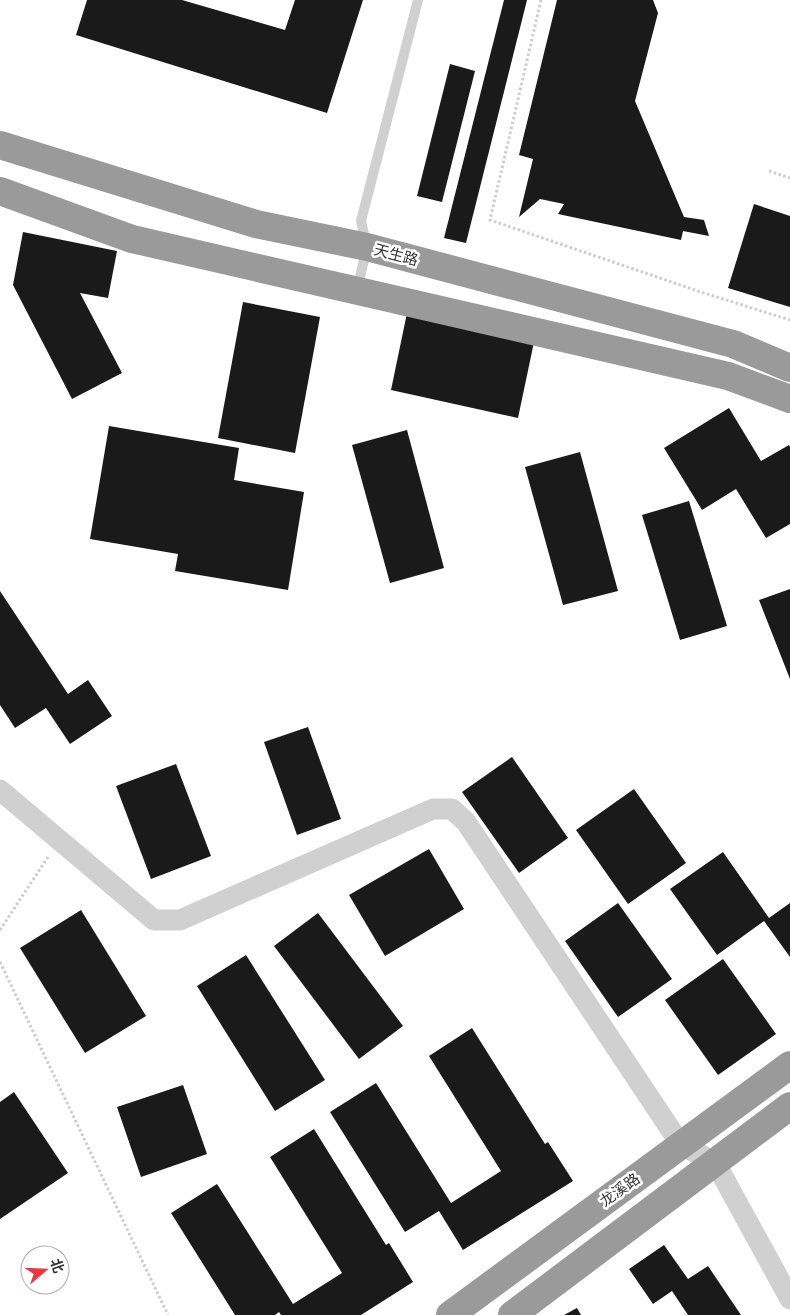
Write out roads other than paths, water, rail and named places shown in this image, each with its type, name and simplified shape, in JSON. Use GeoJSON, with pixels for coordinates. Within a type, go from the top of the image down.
{"type":"FeatureCollection","features":[{"type":"Feature","properties":{"kind":"highway","name":"天生路"},"geometry":{"type":"LineString","coordinates":[[0,145],[256,224],[367,247],[733,344],[790,368]]}},
{"type":"Feature","properties":{"kind":"highway"},"geometry":{"type":"LineString","coordinates":[[0,191],[132,239],[728,376],[790,399]]}},
{"type":"Feature","properties":{"kind":"highway","name":"龙溪路"},"geometry":{"type":"LineString","coordinates":[[450,1315],[790,1065]]}},
{"type":"Feature","properties":{"kind":"highway"},"geometry":{"type":"LineString","coordinates":[[512,1315],[790,1106]]}},
{"type":"Feature","properties":{"kind":"street"},"geometry":{"type":"LineString","coordinates":[[0,790],[154,920],[180,920],[433,809],[452,809],[466,822],[681,1145],[715,1162],[790,1299]]}},
{"type":"Feature","properties":{"kind":"lane"},"geometry":{"type":"LineString","coordinates":[[356,291],[367,247],[361,220],[418,0]]}}]}
